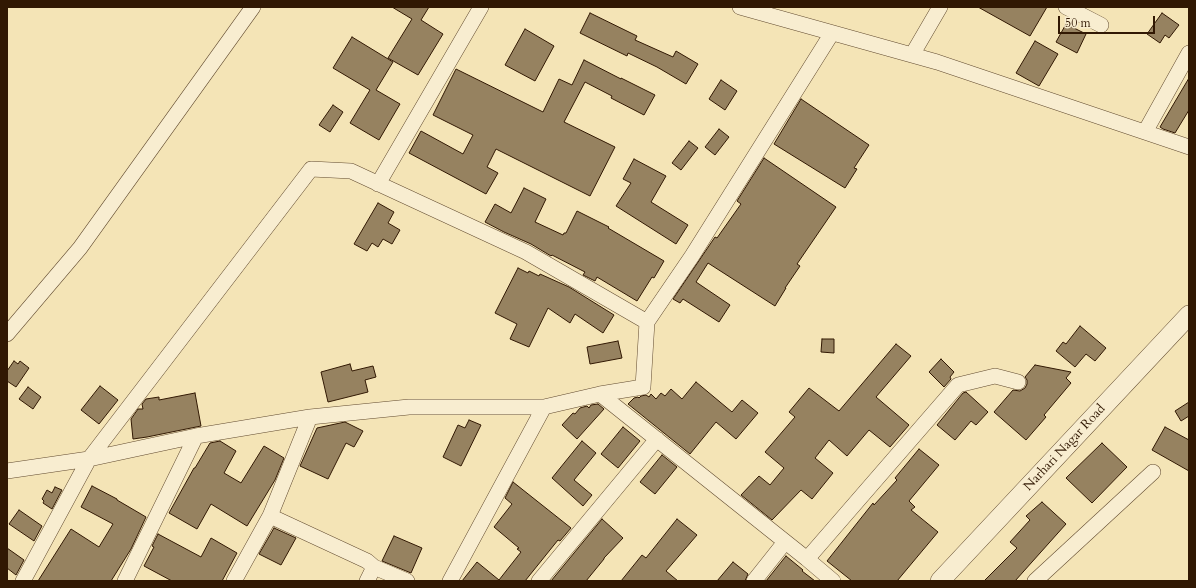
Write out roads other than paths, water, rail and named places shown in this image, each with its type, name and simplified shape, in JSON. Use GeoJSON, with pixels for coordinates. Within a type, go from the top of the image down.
{"type":"FeatureCollection","features":[{"type":"Feature","properties":{"kind":"street"},"geometry":{"type":"LineString","coordinates":[[7,334],[80,248],[253,7]]}},
{"type":"Feature","properties":{"kind":"street"},"geometry":{"type":"LineString","coordinates":[[378,184],[481,7]]}},
{"type":"Feature","properties":{"kind":"street"},"geometry":{"type":"LineString","coordinates":[[740,7],[937,62],[1189,147]]}},
{"type":"Feature","properties":{"kind":"street"},"geometry":{"type":"LineString","coordinates":[[912,55],[940,7]]}},
{"type":"Feature","properties":{"kind":"street"},"geometry":{"type":"LineString","coordinates":[[1066,7],[1101,25]]}},
{"type":"Feature","properties":{"kind":"street"},"geometry":{"type":"LineString","coordinates":[[7,471],[89,459],[196,436],[310,417],[409,407],[544,407],[643,386],[647,322],[692,256],[832,33]]}},
{"type":"Feature","properties":{"kind":"street"},"geometry":{"type":"LineString","coordinates":[[1145,132],[1189,53]]}},
{"type":"Feature","properties":{"kind":"street"},"geometry":{"type":"LineString","coordinates":[[23,581],[89,459],[311,169],[351,171],[526,252],[647,322]]}},
{"type":"Feature","properties":{"kind":"street","name":"Narhari Nagar Road"},"geometry":{"type":"LineString","coordinates":[[940,581],[1189,315]]}},
{"type":"Feature","properties":{"kind":"street"},"geometry":{"type":"LineString","coordinates":[[807,559],[958,385],[995,376],[1018,382]]}},
{"type":"Feature","properties":{"kind":"street"},"geometry":{"type":"LineString","coordinates":[[600,394],[833,581]]}},
{"type":"Feature","properties":{"kind":"street"},"geometry":{"type":"LineString","coordinates":[[450,581],[544,407]]}},
{"type":"Feature","properties":{"kind":"street"},"geometry":{"type":"LineString","coordinates":[[234,581],[270,516],[310,417]]}},
{"type":"Feature","properties":{"kind":"street"},"geometry":{"type":"LineString","coordinates":[[125,581],[196,436]]}},
{"type":"Feature","properties":{"kind":"street"},"geometry":{"type":"LineString","coordinates":[[539,581],[657,439]]}},
{"type":"Feature","properties":{"kind":"street"},"geometry":{"type":"LineString","coordinates":[[1035,581],[1153,472]]}},
{"type":"Feature","properties":{"kind":"street"},"geometry":{"type":"LineString","coordinates":[[270,516],[368,562],[374,567],[407,581]]}},
{"type":"Feature","properties":{"kind":"street"},"geometry":{"type":"LineString","coordinates":[[754,581],[785,542]]}},
{"type":"Feature","properties":{"kind":"street"},"geometry":{"type":"LineString","coordinates":[[367,581],[374,567]]}}]}
